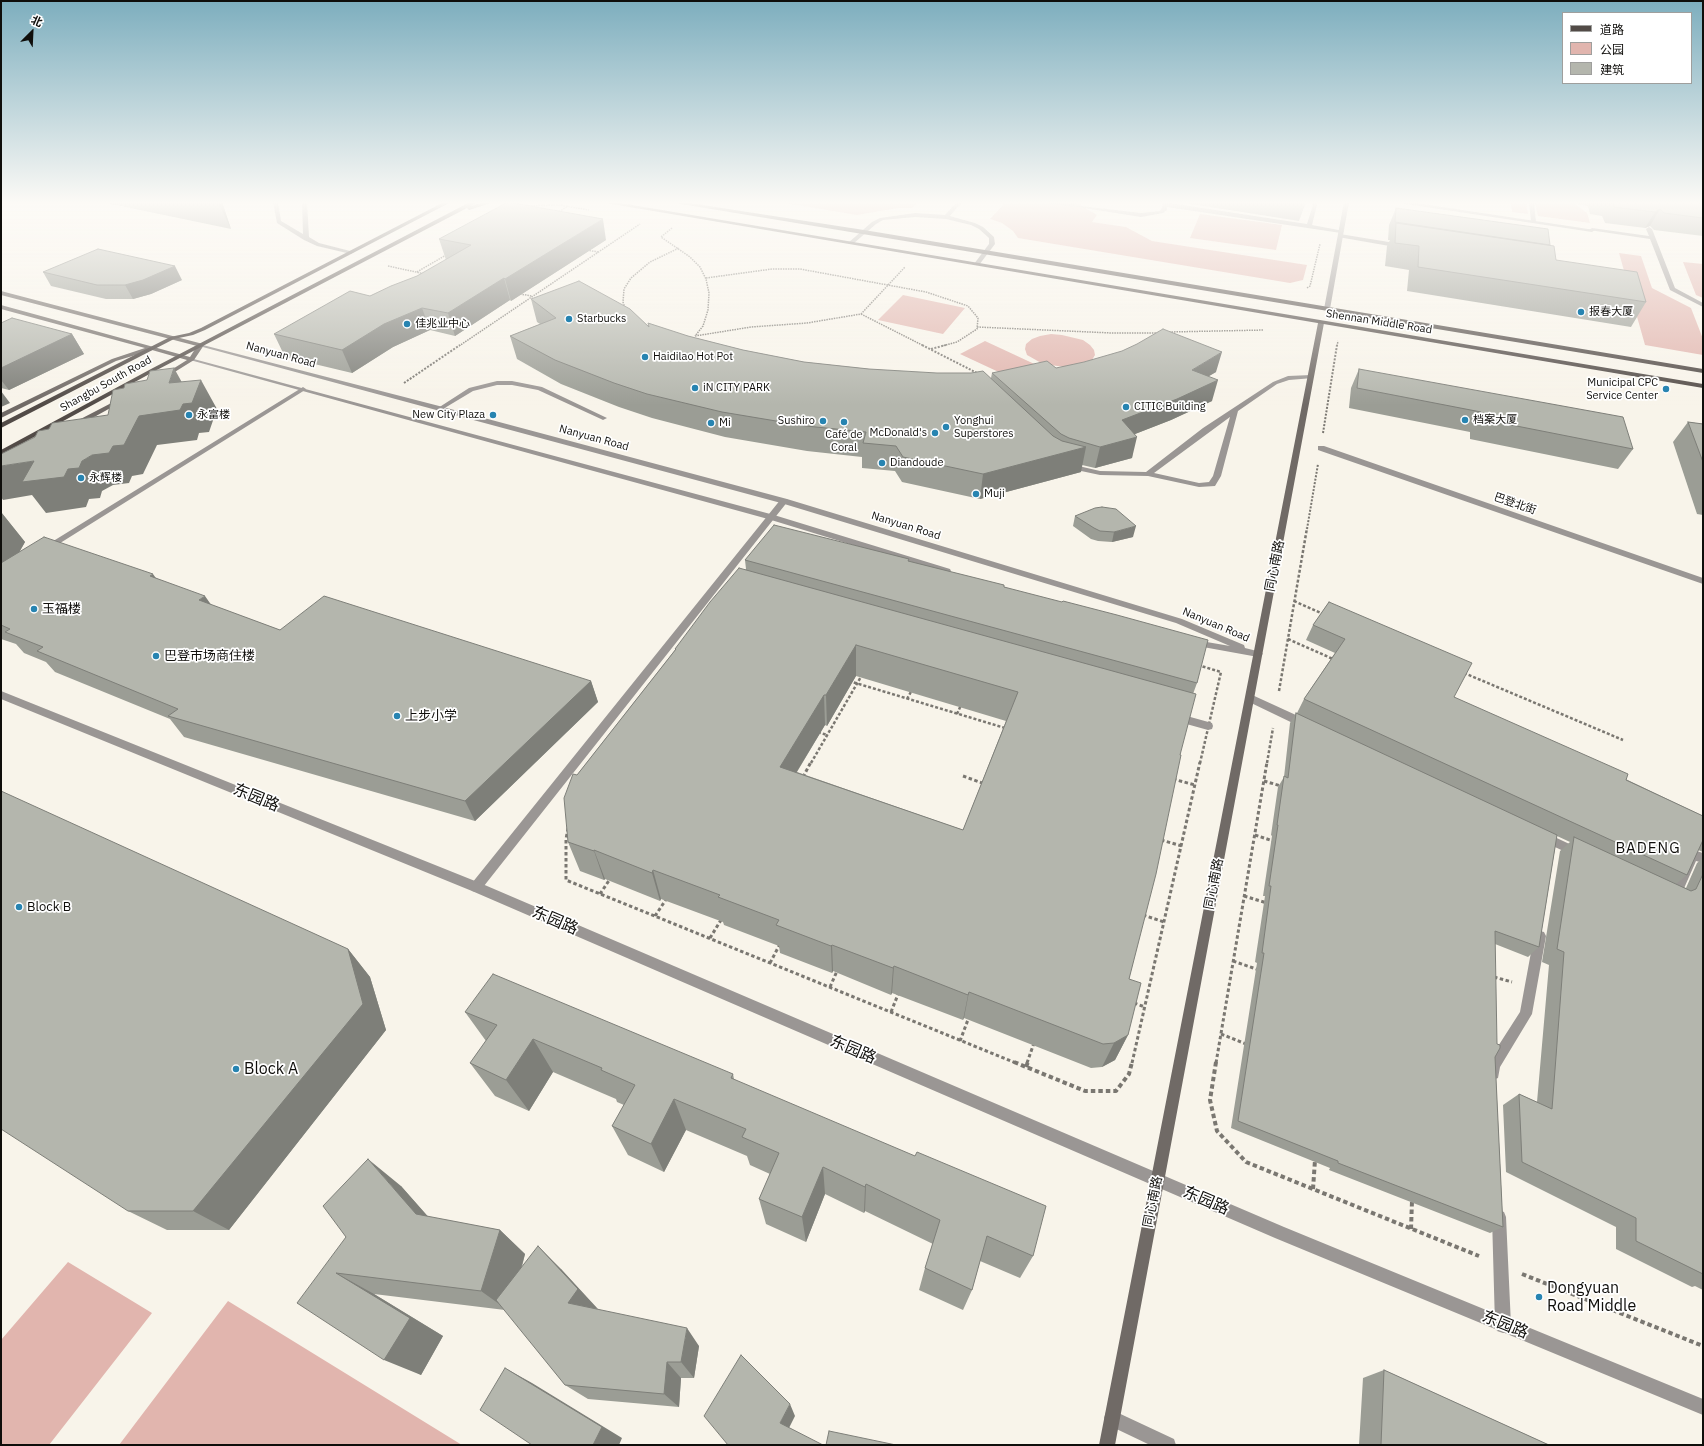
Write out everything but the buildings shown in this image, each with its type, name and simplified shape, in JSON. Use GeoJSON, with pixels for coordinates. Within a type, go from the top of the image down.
{"type":"FeatureCollection","features":[{"type":"Feature","properties":{"kind":"main road","name":"Shangbu South Road"},"geometry":{"type":"LineString","coordinates":[[1,426],[172,338],[191,334],[203,329],[317,269]]}},
{"type":"Feature","properties":{"kind":"main road","name":"Shangbu South Road"},"geometry":{"type":"LineString","coordinates":[[1,453],[180,356],[346,269]]}},
{"type":"Feature","properties":{"kind":"main road","name":"Shennan Middle Road"},"geometry":{"type":"LineString","coordinates":[[1009,269],[1703,386]]}},
{"type":"Feature","properties":{"kind":"main road","name":"Shennan Middle Road"},"geometry":{"type":"LineString","coordinates":[[1091,269],[1703,371]]}},
{"type":"Feature","properties":{"kind":"main road","name":"Nanyuan Road"},"geometry":{"type":"LineString","coordinates":[[1,293],[201,345]]}},
{"type":"Feature","properties":{"kind":"main road"},"geometry":{"type":"LineString","coordinates":[[1,307],[192,359]]}},
{"type":"Feature","properties":{"kind":"main road","name":"同心南路"},"geometry":{"type":"LineString","coordinates":[[1107,1445],[1321,323]]}},
{"type":"Feature","properties":{"kind":"main road","name":"Shangbu South Road"},"geometry":{"type":"LineString","coordinates":[[153,382],[192,359],[201,345]]}},
{"type":"Feature","properties":{"kind":"main road","name":"Shangbu South Road"},"geometry":{"type":"LineString","coordinates":[[1,416],[114,360],[152,348]]}},
{"type":"Feature","properties":{"kind":"main road","name":"Shangbu South Road"},"geometry":{"type":"LineString","coordinates":[[70,427],[126,397]]}},
{"type":"Feature","properties":{"kind":"street"},"geometry":{"type":"LineString","coordinates":[[1327,309],[1334,269]]}},
{"type":"Feature","properties":{"kind":"street"},"geometry":{"type":"LineString","coordinates":[[1664,269],[1672,289],[1703,305]]}},
{"type":"Feature","properties":{"kind":"street","name":"Nanyuan Road"},"geometry":{"type":"LineString","coordinates":[[201,345],[784,501],[1179,621],[1258,654]]}},
{"type":"Feature","properties":{"kind":"street"},"geometry":{"type":"LineString","coordinates":[[192,359],[771,517],[953,573]]}},
{"type":"Feature","properties":{"kind":"street"},"geometry":{"type":"LineString","coordinates":[[1148,474],[1206,430],[1280,380],[1297,376],[1311,376]]}},
{"type":"Feature","properties":{"kind":"street"},"geometry":{"type":"LineString","coordinates":[[441,408],[471,389],[490,384],[512,383],[540,388],[603,418]]}},
{"type":"Feature","properties":{"kind":"street"},"geometry":{"type":"LineString","coordinates":[[41,550],[303,389]]}},
{"type":"Feature","properties":{"kind":"street"},"geometry":{"type":"LineString","coordinates":[[1061,463],[1100,473],[1148,474],[1199,485],[1212,484],[1217,476],[1235,411]]}},
{"type":"Feature","properties":{"kind":"street","name":"巴登北街"},"geometry":{"type":"LineString","coordinates":[[1321,448],[1703,581]]}},
{"type":"Feature","properties":{"kind":"street"},"geometry":{"type":"LineString","coordinates":[[476,887],[784,501]]}},
{"type":"Feature","properties":{"kind":"street"},"geometry":{"type":"LineString","coordinates":[[716,586],[727,590]]}},
{"type":"Feature","properties":{"kind":"street","name":"Nanyuan Road"},"geometry":{"type":"LineString","coordinates":[[1189,642],[1258,654]]}},
{"type":"Feature","properties":{"kind":"street","name":"东园路"},"geometry":{"type":"LineString","coordinates":[[1,695],[476,887],[1280,1233],[1703,1407]]}},
{"type":"Feature","properties":{"kind":"street"},"geometry":{"type":"LineString","coordinates":[[1250,698],[1318,730]]}},
{"type":"Feature","properties":{"kind":"street"},"geometry":{"type":"LineString","coordinates":[[1167,714],[1208,726]]}},
{"type":"Feature","properties":{"kind":"street"},"geometry":{"type":"LineString","coordinates":[[1534,832],[1583,855]]}},
{"type":"Feature","properties":{"kind":"street"},"geometry":{"type":"LineString","coordinates":[[1553,858],[1556,842]]}},
{"type":"Feature","properties":{"kind":"street"},"geometry":{"type":"LineString","coordinates":[[1667,895],[1674,898],[1693,855],[1703,858]]}},
{"type":"Feature","properties":{"kind":"street"},"geometry":{"type":"LineString","coordinates":[[1494,1087],[1493,1065],[1526,1014],[1541,927]]}},
{"type":"Feature","properties":{"kind":"street"},"geometry":{"type":"LineString","coordinates":[[1498,1201],[1503,1325]]}},
{"type":"Feature","properties":{"kind":"street"},"geometry":{"type":"LineString","coordinates":[[1112,1418],[1168,1445]]}},
{"type":"Feature","properties":{"kind":"path"},"geometry":{"type":"LineString","coordinates":[[406,269],[425,274]]}},
{"type":"Feature","properties":{"kind":"path"},"geometry":{"type":"LineString","coordinates":[[417,272],[422,269]]}},
{"type":"Feature","properties":{"kind":"path"},"geometry":{"type":"LineString","coordinates":[[387,394],[572,269]]}},
{"type":"Feature","properties":{"kind":"path"},"geometry":{"type":"LineString","coordinates":[[627,313],[623,302],[624,289],[631,278],[641,269]]}},
{"type":"Feature","properties":{"kind":"path"},"geometry":{"type":"LineString","coordinates":[[692,341],[703,326],[708,310],[709,292],[706,278],[701,269]]}},
{"type":"Feature","properties":{"kind":"path"},"geometry":{"type":"LineString","coordinates":[[706,278],[768,269]]}},
{"type":"Feature","properties":{"kind":"path"},"geometry":{"type":"LineString","coordinates":[[803,269],[889,284],[926,292],[968,306],[978,318],[977,329],[957,342],[931,349]]}},
{"type":"Feature","properties":{"kind":"path"},"geometry":{"type":"LineString","coordinates":[[862,314],[902,269]]}},
{"type":"Feature","properties":{"kind":"path"},"geometry":{"type":"LineString","coordinates":[[1310,286],[1314,269]]}},
{"type":"Feature","properties":{"kind":"path"},"geometry":{"type":"LineString","coordinates":[[517,293],[533,296]]}},
{"type":"Feature","properties":{"kind":"path"},"geometry":{"type":"LineString","coordinates":[[696,336],[751,327],[807,323],[862,314],[982,375]]}},
{"type":"Feature","properties":{"kind":"path"},"geometry":{"type":"LineString","coordinates":[[977,327],[1112,333],[1159,333]]}},
{"type":"Feature","properties":{"kind":"path"},"geometry":{"type":"LineString","coordinates":[[1166,332],[1266,329],[1259,327]]}},
{"type":"Feature","properties":{"kind":"path"},"geometry":{"type":"LineString","coordinates":[[1318,338],[1338,341],[1321,448],[1220,1034],[1210,1100],[1217,1131],[1246,1162],[1703,1346]]}},
{"type":"Feature","properties":{"kind":"path"},"geometry":{"type":"LineString","coordinates":[[780,539],[873,567],[1221,672],[1129,1074],[1116,1091],[1086,1091],[566,880],[566,839],[571,813],[582,794],[780,539]]}},
{"type":"Feature","properties":{"kind":"path"},"geometry":{"type":"LineString","coordinates":[[827,560],[831,554]]}},
{"type":"Feature","properties":{"kind":"path"},"geometry":{"type":"LineString","coordinates":[[869,573],[873,567]]}},
{"type":"Feature","properties":{"kind":"path"},"geometry":{"type":"LineString","coordinates":[[913,587],[917,580]]}},
{"type":"Feature","properties":{"kind":"path"},"geometry":{"type":"LineString","coordinates":[[959,600],[962,594]]}},
{"type":"Feature","properties":{"kind":"path"},"geometry":{"type":"LineString","coordinates":[[1294,601],[1324,614]]}},
{"type":"Feature","properties":{"kind":"path"},"geometry":{"type":"LineString","coordinates":[[1004,614],[1007,607]]}},
{"type":"Feature","properties":{"kind":"path"},"geometry":{"type":"LineString","coordinates":[[1053,629],[1056,622]]}},
{"type":"Feature","properties":{"kind":"path"},"geometry":{"type":"LineString","coordinates":[[704,635],[711,638]]}},
{"type":"Feature","properties":{"kind":"path"},"geometry":{"type":"LineString","coordinates":[[1100,643],[1103,636]]}},
{"type":"Feature","properties":{"kind":"path"},"geometry":{"type":"LineString","coordinates":[[1288,639],[1339,662]]}},
{"type":"Feature","properties":{"kind":"path"},"geometry":{"type":"LineString","coordinates":[[1154,659],[1156,652]]}},
{"type":"Feature","properties":{"kind":"path"},"geometry":{"type":"LineString","coordinates":[[802,780],[864,671]]}},
{"type":"Feature","properties":{"kind":"path"},"geometry":{"type":"LineString","coordinates":[[1462,672],[1623,740]]}},
{"type":"Feature","properties":{"kind":"path"},"geometry":{"type":"LineString","coordinates":[[844,679],[1012,730]]}},
{"type":"Feature","properties":{"kind":"path"},"geometry":{"type":"LineString","coordinates":[[668,683],[674,685]]}},
{"type":"Feature","properties":{"kind":"path"},"geometry":{"type":"LineString","coordinates":[[907,698],[914,686]]}},
{"type":"Feature","properties":{"kind":"path"},"geometry":{"type":"LineString","coordinates":[[957,714],[963,701]]}},
{"type":"Feature","properties":{"kind":"path"},"geometry":{"type":"LineString","coordinates":[[814,730],[828,735]]}},
{"type":"Feature","properties":{"kind":"path"},"geometry":{"type":"LineString","coordinates":[[627,735],[634,738]]}},
{"type":"Feature","properties":{"kind":"path"},"geometry":{"type":"LineString","coordinates":[[963,776],[992,786]]}},
{"type":"Feature","properties":{"kind":"path"},"geometry":{"type":"LineString","coordinates":[[1172,778],[1194,785]]}},
{"type":"Feature","properties":{"kind":"path"},"geometry":{"type":"LineString","coordinates":[[1264,781],[1287,788]]}},
{"type":"Feature","properties":{"kind":"path"},"geometry":{"type":"LineString","coordinates":[[582,794],[589,796]]}},
{"type":"Feature","properties":{"kind":"path"},"geometry":{"type":"LineString","coordinates":[[1255,835],[1276,842]]}},
{"type":"Feature","properties":{"kind":"path"},"geometry":{"type":"LineString","coordinates":[[1160,840],[1182,846]]}},
{"type":"Feature","properties":{"kind":"path"},"geometry":{"type":"LineString","coordinates":[[600,894],[613,875]]}},
{"type":"Feature","properties":{"kind":"path"},"geometry":{"type":"LineString","coordinates":[[1244,896],[1272,905]]}},
{"type":"Feature","properties":{"kind":"path"},"geometry":{"type":"LineString","coordinates":[[655,916],[667,897]]}},
{"type":"Feature","properties":{"kind":"path"},"geometry":{"type":"LineString","coordinates":[[1136,912],[1164,922]]}},
{"type":"Feature","properties":{"kind":"path"},"geometry":{"type":"LineString","coordinates":[[710,938],[722,918]]}},
{"type":"Feature","properties":{"kind":"path"},"geometry":{"type":"LineString","coordinates":[[770,962],[781,942]]}},
{"type":"Feature","properties":{"kind":"path"},"geometry":{"type":"LineString","coordinates":[[1233,961],[1263,971]]}},
{"type":"Feature","properties":{"kind":"path"},"geometry":{"type":"LineString","coordinates":[[830,987],[840,966]]}},
{"type":"Feature","properties":{"kind":"path"},"geometry":{"type":"LineString","coordinates":[[1490,983],[1490,975],[1531,989]]}},
{"type":"Feature","properties":{"kind":"path"},"geometry":{"type":"LineString","coordinates":[[891,1012],[902,984]]}},
{"type":"Feature","properties":{"kind":"path"},"geometry":{"type":"LineString","coordinates":[[1130,1001],[1145,1007]]}},
{"type":"Feature","properties":{"kind":"path"},"geometry":{"type":"LineString","coordinates":[[960,1041],[970,1012]]}},
{"type":"Feature","properties":{"kind":"path"},"geometry":{"type":"LineString","coordinates":[[1220,1034],[1250,1045]]}},
{"type":"Feature","properties":{"kind":"path"},"geometry":{"type":"LineString","coordinates":[[1026,1067],[1035,1038]]}},
{"type":"Feature","properties":{"kind":"path"},"geometry":{"type":"LineString","coordinates":[[1313,1189],[1315,1158]]}},
{"type":"Feature","properties":{"kind":"path"},"geometry":{"type":"LineString","coordinates":[[1412,1199],[1412,1229]]}},
{"type":"Feature","properties":{"kind":"green space"},"geometry":{"type":"Polygon","coordinates":[[[1208,269],[1306,269],[1303,280],[1290,283],[1208,269]]]}},
{"type":"Feature","properties":{"kind":"green space"},"geometry":{"type":"Polygon","coordinates":[[[1624,269],[1646,269],[1652,288],[1691,308],[1703,339],[1703,355],[1645,345],[1624,269]]]}},
{"type":"Feature","properties":{"kind":"green space"},"geometry":{"type":"Polygon","coordinates":[[[1686,269],[1703,269],[1703,298],[1696,295],[1686,269]]]}},
{"type":"Feature","properties":{"kind":"green space"},"geometry":{"type":"Polygon","coordinates":[[[903,295],[965,308],[943,334],[878,320],[903,295]]]}},
{"type":"Feature","properties":{"kind":"green space"},"geometry":{"type":"Polygon","coordinates":[[[1051,334],[1083,340],[1094,350],[1095,355],[1092,360],[1065,367],[1043,364],[1027,355],[1025,349],[1026,344],[1032,339],[1051,334]]]}},
{"type":"Feature","properties":{"kind":"green space"},"geometry":{"type":"Polygon","coordinates":[[[985,341],[1043,368],[1018,381],[960,354],[985,341]]]}},
{"type":"Feature","properties":{"kind":"green space"},"geometry":{"type":"Polygon","coordinates":[[[68,1262],[152,1313],[49,1445],[1,1445],[1,1340],[68,1262]]]}},
{"type":"Feature","properties":{"kind":"green space"},"geometry":{"type":"Polygon","coordinates":[[[228,1301],[462,1445],[119,1445],[228,1301]]]}},
{"type":"Feature","properties":{"kind":"place","name":"报春大厦"},"geometry":{"type":"Point","coordinates":[1581,312]}},
{"type":"Feature","properties":{"kind":"place","name":"Starbucks"},"geometry":{"type":"Point","coordinates":[569,319]}},
{"type":"Feature","properties":{"kind":"place","name":"佳兆业中心"},"geometry":{"type":"Point","coordinates":[407,324]}},
{"type":"Feature","properties":{"kind":"place","name":"Haidilao Hot Pot"},"geometry":{"type":"Point","coordinates":[645,357]}},
{"type":"Feature","properties":{"kind":"place","name":"iN CITY PARK"},"geometry":{"type":"Point","coordinates":[695,388]}},
{"type":"Feature","properties":{"kind":"place","name":"Municipal CPC Service Center"},"geometry":{"type":"Point","coordinates":[1666,389]}},
{"type":"Feature","properties":{"kind":"place","name":"CITIC Building"},"geometry":{"type":"Point","coordinates":[1126,407]}},
{"type":"Feature","properties":{"kind":"place","name":"永富楼"},"geometry":{"type":"Point","coordinates":[189,415]}},
{"type":"Feature","properties":{"kind":"place","name":"New City Plaza"},"geometry":{"type":"Point","coordinates":[493,415]}},
{"type":"Feature","properties":{"kind":"place","name":"档案大厦"},"geometry":{"type":"Point","coordinates":[1465,420]}},
{"type":"Feature","properties":{"kind":"place","name":"Sushiro"},"geometry":{"type":"Point","coordinates":[823,421]}},
{"type":"Feature","properties":{"kind":"place","name":"Café de Coral"},"geometry":{"type":"Point","coordinates":[844,422]}},
{"type":"Feature","properties":{"kind":"place","name":"Mi"},"geometry":{"type":"Point","coordinates":[711,423]}},
{"type":"Feature","properties":{"kind":"place","name":"Yonghui Superstores"},"geometry":{"type":"Point","coordinates":[946,427]}},
{"type":"Feature","properties":{"kind":"place","name":"McDonald's"},"geometry":{"type":"Point","coordinates":[935,433]}},
{"type":"Feature","properties":{"kind":"place","name":"Diandoude"},"geometry":{"type":"Point","coordinates":[882,463]}},
{"type":"Feature","properties":{"kind":"place","name":"永辉楼"},"geometry":{"type":"Point","coordinates":[81,478]}},
{"type":"Feature","properties":{"kind":"place","name":"Muji"},"geometry":{"type":"Point","coordinates":[976,494]}},
{"type":"Feature","properties":{"kind":"place","name":"玉福楼"},"geometry":{"type":"Point","coordinates":[34,609]}},
{"type":"Feature","properties":{"kind":"place","name":"巴登市场商住楼"},"geometry":{"type":"Point","coordinates":[156,656]}},
{"type":"Feature","properties":{"kind":"place","name":"上步小学"},"geometry":{"type":"Point","coordinates":[397,716]}},
{"type":"Feature","properties":{"kind":"place","name":"Block B"},"geometry":{"type":"Point","coordinates":[19,907]}},
{"type":"Feature","properties":{"kind":"place","name":"Block A"},"geometry":{"type":"Point","coordinates":[236,1069]}},
{"type":"Feature","properties":{"kind":"place","name":"Dongyuan Road Middle"},"geometry":{"type":"Point","coordinates":[1539,1297]}},
{"type":"Feature","properties":{"kind":"district","name":"BADENG"},"geometry":{"type":"Point","coordinates":[1648,849]}}]}
